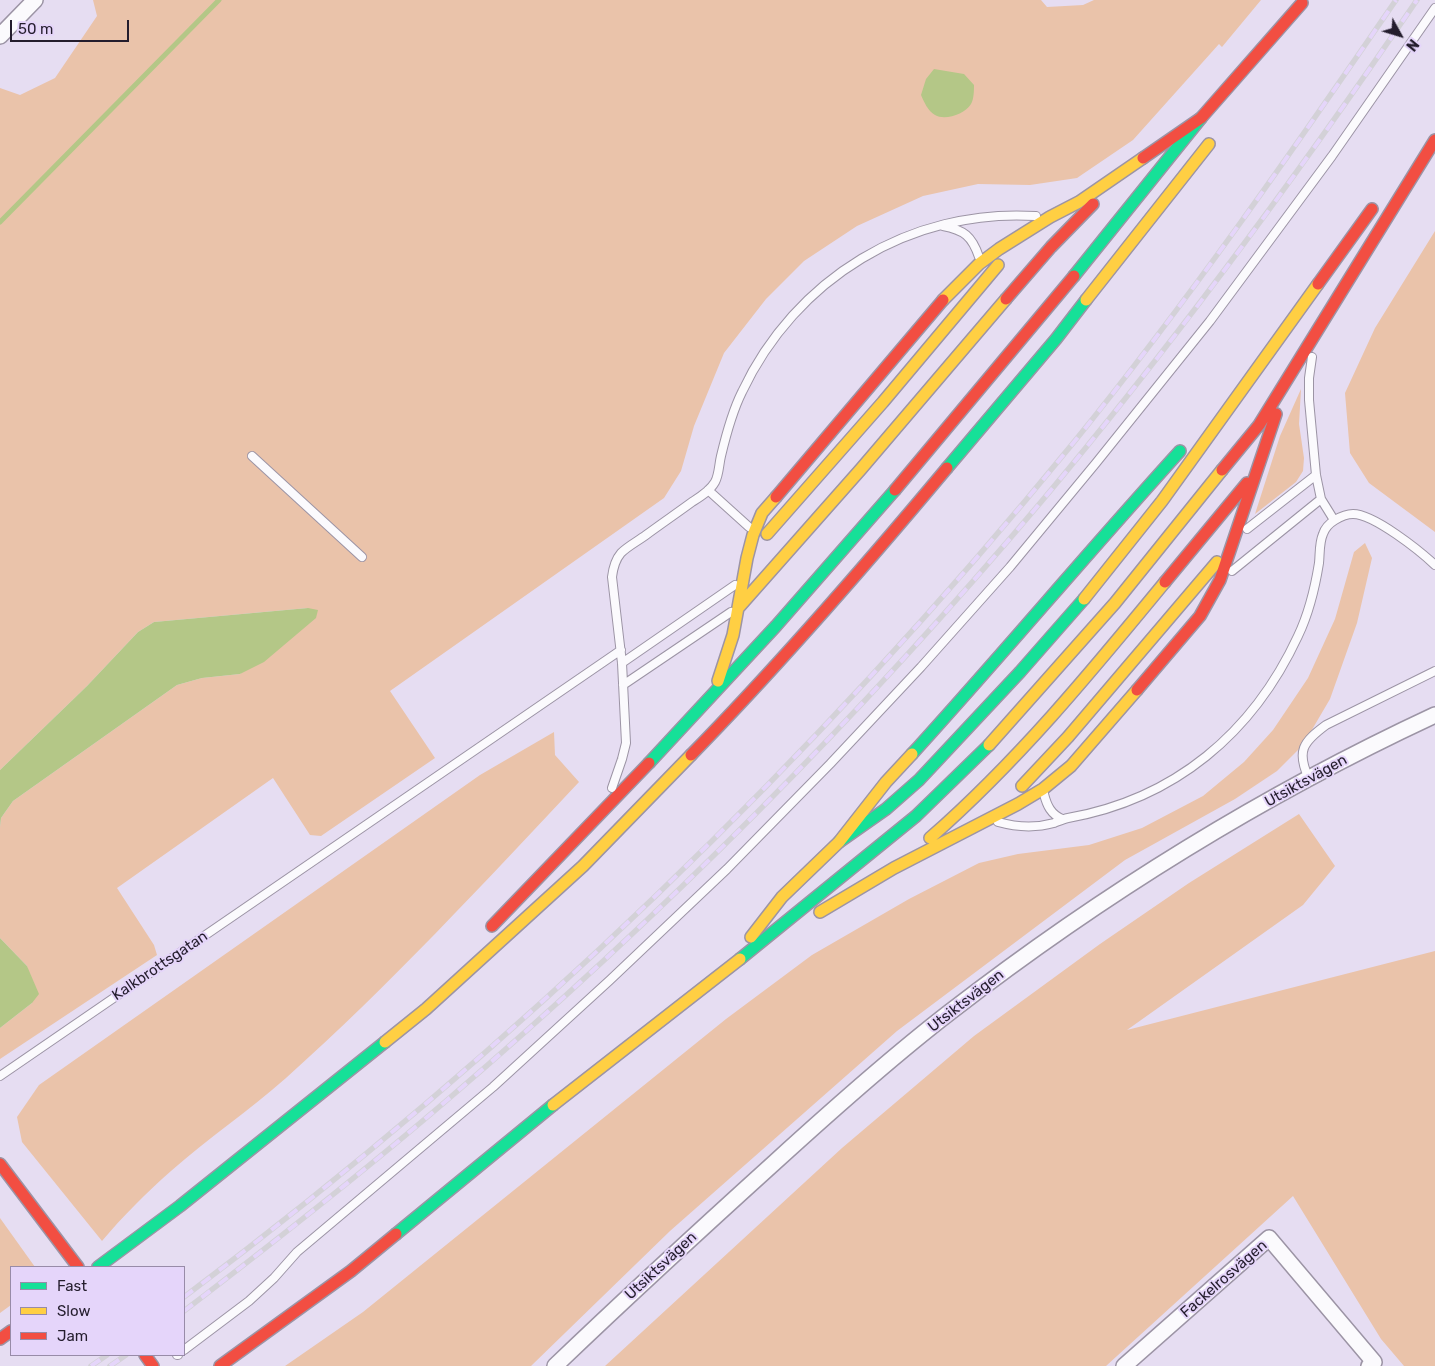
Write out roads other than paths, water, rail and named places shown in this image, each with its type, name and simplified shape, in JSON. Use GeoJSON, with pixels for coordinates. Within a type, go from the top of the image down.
{"type":"FeatureCollection","features":[{"type":"Feature","properties":{"kind":"main road"},"geometry":{"type":"LineString","coordinates":[[1256,74],[1303,2]]}},
{"type":"Feature","properties":{"kind":"main road"},"geometry":{"type":"LineString","coordinates":[[481,938],[712,696],[845,547],[1036,322],[1202,118],[1303,2]]}},
{"type":"Feature","properties":{"kind":"main road"},"geometry":{"type":"LineString","coordinates":[[712,696],[727,661],[739,607],[747,555],[754,530],[762,513],[779,492],[940,304],[980,264],[1050,217],[1079,202],[1202,118]]}},
{"type":"Feature","properties":{"kind":"main road"},"geometry":{"type":"LineString","coordinates":[[1144,172],[1202,118]]}},
{"type":"Feature","properties":{"kind":"main road"},"geometry":{"type":"LineString","coordinates":[[1091,236],[1202,118]]}},
{"type":"Feature","properties":{"kind":"main road"},"geometry":{"type":"LineString","coordinates":[[1124,233],[1211,140]]}},
{"type":"Feature","properties":{"kind":"main road"},"geometry":{"type":"LineString","coordinates":[[1101,300],[1156,227],[1211,140]]}},
{"type":"Feature","properties":{"kind":"main road"},"geometry":{"type":"LineString","coordinates":[[732,713],[866,565],[954,463],[1056,339],[1211,140]]}},
{"type":"Feature","properties":{"kind":"main road"},"geometry":{"type":"LineString","coordinates":[[220,1366],[351,1271],[586,1078],[718,977],[860,862],[942,792],[1028,703],[1115,602],[1259,425],[1435,140]]}},
{"type":"Feature","properties":{"kind":"main road"},"geometry":{"type":"LineString","coordinates":[[739,607],[850,483],[1036,262],[1132,167]]}},
{"type":"Feature","properties":{"kind":"main road"},"geometry":{"type":"LineString","coordinates":[[839,842],[900,798],[1009,686],[1126,548],[1162,501],[1380,198]]}},
{"type":"Feature","properties":{"kind":"main road"},"geometry":{"type":"LineString","coordinates":[[1050,230],[1079,202]]}},
{"type":"Feature","properties":{"kind":"main road"},"geometry":{"type":"LineString","coordinates":[[1066,248],[1100,212]]}},
{"type":"Feature","properties":{"kind":"main road"},"geometry":{"type":"LineString","coordinates":[[747,555],[883,402],[1023,235]]}},
{"type":"Feature","properties":{"kind":"main road"},"geometry":{"type":"LineString","coordinates":[[1198,431],[1262,360]]}},
{"type":"Feature","properties":{"kind":"main road"},"geometry":{"type":"LineString","coordinates":[[1171,508],[1262,360]]}},
{"type":"Feature","properties":{"kind":"main road"},"geometry":{"type":"LineString","coordinates":[[1110,547],[1262,360]]}},
{"type":"Feature","properties":{"kind":"main road"},"geometry":{"type":"LineString","coordinates":[[718,977],[807,920],[894,868],[1042,789],[1071,766],[1200,616],[1220,580],[1290,376]]}},
{"type":"Feature","properties":{"kind":"main road"},"geometry":{"type":"LineString","coordinates":[[1250,457],[1269,433]]}},
{"type":"Feature","properties":{"kind":"main road"},"geometry":{"type":"LineString","coordinates":[[839,842],[886,782],[969,691],[1100,539],[1184,446]]}},
{"type":"Feature","properties":{"kind":"main road"},"geometry":{"type":"LineString","coordinates":[[894,868],[960,811],[1027,744],[1167,582],[1257,470]]}},
{"type":"Feature","properties":{"kind":"main road"},"geometry":{"type":"LineString","coordinates":[[850,483],[866,482]]}},
{"type":"Feature","properties":{"kind":"main road"},"geometry":{"type":"LineString","coordinates":[[1223,532],[1246,504]]}},
{"type":"Feature","properties":{"kind":"main road"},"geometry":{"type":"LineString","coordinates":[[989,818],[1047,761],[1233,543]]}},
{"type":"Feature","properties":{"kind":"main road"},"geometry":{"type":"LineString","coordinates":[[742,580],[755,567]]}},
{"type":"Feature","properties":{"kind":"main road"},"geometry":{"type":"LineString","coordinates":[[732,713],[832,585]]}},
{"type":"Feature","properties":{"kind":"main road"},"geometry":{"type":"LineString","coordinates":[[99,1266],[180,1206],[426,1009],[583,866],[732,713],[843,607]]}},
{"type":"Feature","properties":{"kind":"main road"},"geometry":{"type":"LineString","coordinates":[[727,661],[740,646]]}},
{"type":"Feature","properties":{"kind":"main road"},"geometry":{"type":"LineString","coordinates":[[718,977],[753,936],[782,896],[917,766],[984,694]]}},
{"type":"Feature","properties":{"kind":"main road"},"geometry":{"type":"LineString","coordinates":[[860,862],[908,807]]}},
{"type":"Feature","properties":{"kind":"main road"},"geometry":{"type":"LineString","coordinates":[[942,844],[975,813]]}},
{"type":"Feature","properties":{"kind":"main road"},"geometry":{"type":"LineString","coordinates":[[860,862],[924,824]]}},
{"type":"Feature","properties":{"kind":"main road"},"geometry":{"type":"LineString","coordinates":[[272,1132],[388,1026]]}},
{"type":"Feature","properties":{"kind":"main road"},"geometry":{"type":"LineString","coordinates":[[0,1164],[77,1266]]}},
{"type":"Feature","properties":{"kind":"street"},"geometry":{"type":"LineString","coordinates":[[0,36],[35,0]]}},
{"type":"Feature","properties":{"kind":"street","name":"Utsiktsvägen"},"geometry":{"type":"LineString","coordinates":[[555,1366],[664,1262],[854,1091],[948,1014],[1023,957],[1082,916],[1216,831],[1372,745],[1435,715]]}},
{"type":"Feature","properties":{"kind":"street","name":"Fackelrosvägen"},"geometry":{"type":"LineString","coordinates":[[1124,1366],[1269,1238],[1372,1364]]}},
{"type":"Feature","properties":{"kind":"lane"},"geometry":{"type":"LineString","coordinates":[[185,1349],[249,1301],[274,1278],[296,1252],[479,1099],[610,980],[728,869],[921,667],[1010,568],[1210,321],[1332,156],[1435,8]]}},
{"type":"Feature","properties":{"kind":"lane"},"geometry":{"type":"LineString","coordinates":[[606,808],[626,743],[622,664],[612,577],[616,561],[630,546],[702,496],[715,482],[730,423],[740,394],[753,368],[774,338],[800,306],[835,276],[862,258],[893,242],[936,225],[992,216],[1050,217]]}},
{"type":"Feature","properties":{"kind":"lane"},"geometry":{"type":"LineString","coordinates":[[936,225],[958,228],[966,234],[977,250],[980,264]]}},
{"type":"Feature","properties":{"kind":"lane"},"geometry":{"type":"LineString","coordinates":[[1316,330],[1309,378],[1310,429],[1316,475],[1322,499],[1334,520]]}},
{"type":"Feature","properties":{"kind":"lane"},"geometry":{"type":"LineString","coordinates":[[252,456],[362,557]]}},
{"type":"Feature","properties":{"kind":"lane"},"geometry":{"type":"LineString","coordinates":[[1233,543],[1252,525],[1316,475]]}},
{"type":"Feature","properties":{"kind":"lane"},"geometry":{"type":"LineString","coordinates":[[708,490],[754,530]]}},
{"type":"Feature","properties":{"kind":"lane"},"geometry":{"type":"LineString","coordinates":[[1220,580],[1322,499]]}},
{"type":"Feature","properties":{"kind":"lane"},"geometry":{"type":"LineString","coordinates":[[989,818],[1010,826],[1028,826],[1053,823],[1125,803],[1168,782],[1212,752],[1246,718],[1267,693],[1279,674],[1308,611],[1322,536],[1334,520],[1352,514],[1367,517],[1398,536],[1435,565]]}},
{"type":"Feature","properties":{"kind":"lane"},"geometry":{"type":"LineString","coordinates":[[622,664],[742,580]]}},
{"type":"Feature","properties":{"kind":"lane"},"geometry":{"type":"LineString","coordinates":[[623,685],[739,607]]}},
{"type":"Feature","properties":{"kind":"lane","name":"Kalkbrottsgatan"},"geometry":{"type":"LineString","coordinates":[[0,1076],[620,650]]}},
{"type":"Feature","properties":{"kind":"lane"},"geometry":{"type":"LineString","coordinates":[[1309,779],[1302,759],[1306,741],[1326,725],[1435,671]]}},
{"type":"Feature","properties":{"kind":"lane"},"geometry":{"type":"LineString","coordinates":[[1047,761],[1042,777],[1042,789],[1050,811],[1062,819]]}},
{"type":"Feature","properties":{"kind":"waterway"},"geometry":{"type":"LineString","coordinates":[[0,222],[219,0]]}},
{"type":"Feature","properties":{"kind":"railway"},"geometry":{"type":"LineString","coordinates":[[185,1296],[306,1202],[426,1104],[542,1002],[655,896],[765,788],[871,676],[974,560],[1117,388],[1240,224],[1396,0]]}},
{"type":"Feature","properties":{"kind":"railway"},"geometry":{"type":"LineString","coordinates":[[185,1310],[382,1155],[526,1032],[681,888],[830,738],[972,582],[1041,502],[1140,380],[1282,192],[1417,0]]}},
{"type":"Feature","properties":{"kind":"railway"},"geometry":{"type":"LineString","coordinates":[[91,1366],[106,1356]]}},
{"type":"Feature","properties":{"kind":"railway"},"geometry":{"type":"LineString","coordinates":[[110,1366],[125,1356]]}}]}
